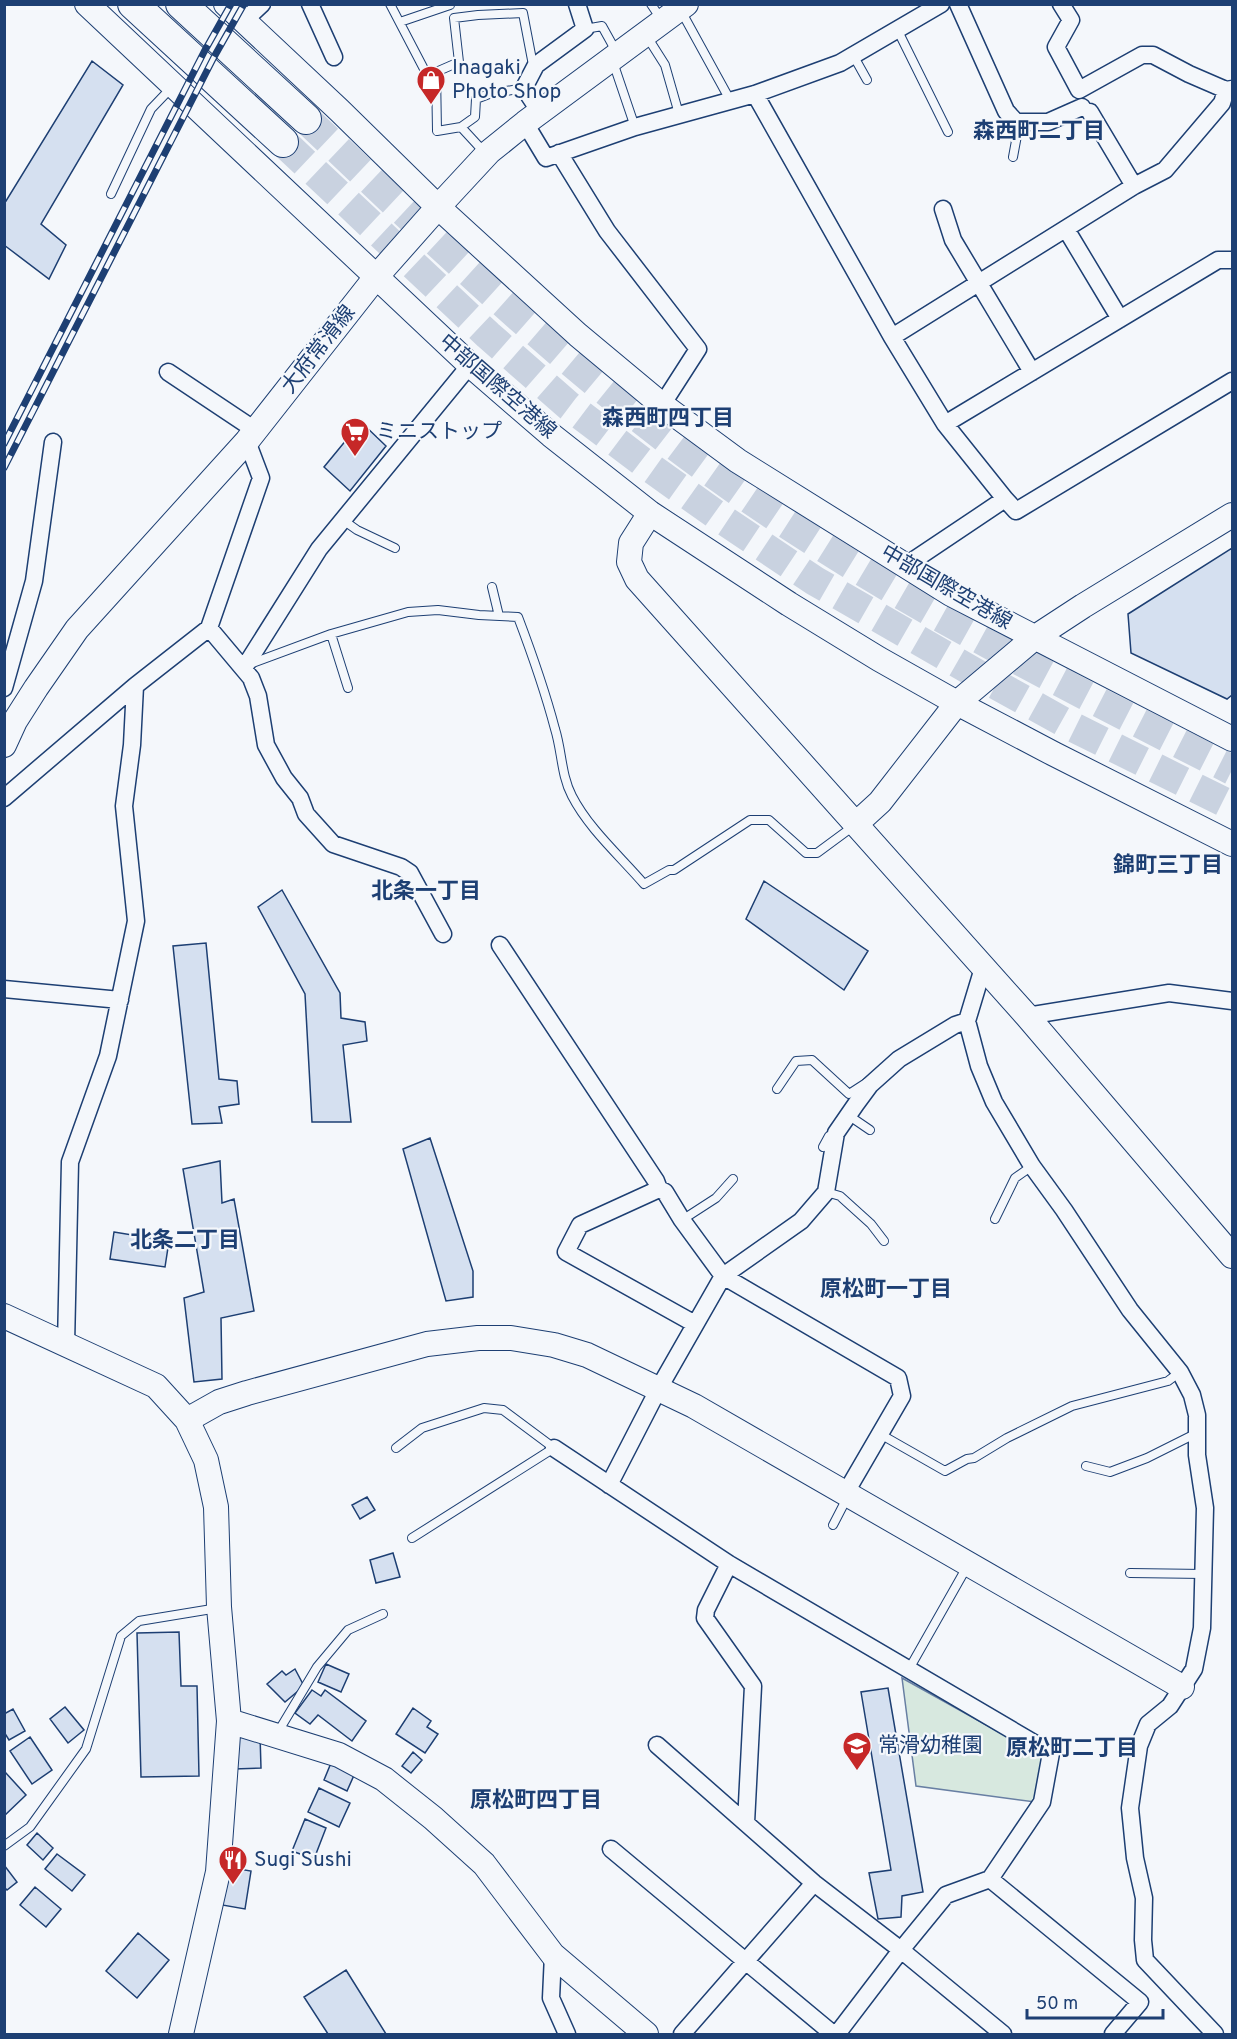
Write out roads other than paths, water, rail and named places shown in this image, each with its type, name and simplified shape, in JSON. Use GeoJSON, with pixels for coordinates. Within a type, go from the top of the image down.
{"type":"FeatureCollection","features":[{"type":"Feature","properties":{"kind":"highway"},"geometry":{"type":"LineString","coordinates":[[133,4],[282,142]]}},
{"type":"Feature","properties":{"kind":"highway"},"geometry":{"type":"LineString","coordinates":[[181,4],[306,119]]}},
{"type":"Feature","properties":{"kind":"street","name":"中部国際空港線"},"geometry":{"type":"LineString","coordinates":[[87,4],[470,365],[550,435],[650,513],[789,604],[879,659],[957,703],[1233,844]]}},
{"type":"Feature","properties":{"kind":"street","name":"中部国際空港線"},"geometry":{"type":"LineString","coordinates":[[226,4],[438,207],[578,335],[663,405],[738,461],[951,594],[1034,639],[1233,739]]}},
{"type":"Feature","properties":{"kind":"street"},"geometry":{"type":"LineString","coordinates":[[244,21],[262,4]]}},
{"type":"Feature","properties":{"kind":"street"},"geometry":{"type":"LineString","coordinates":[[310,4],[334,57]]}},
{"type":"Feature","properties":{"kind":"street"},"geometry":{"type":"LineString","coordinates":[[577,4],[585,29],[536,66],[525,88],[546,158],[635,127],[755,94],[840,63],[898,31],[933,7]]}},
{"type":"Feature","properties":{"kind":"street"},"geometry":{"type":"LineString","coordinates":[[958,4],[1006,111],[1016,122],[1048,122],[1086,109],[1134,186]]}},
{"type":"Feature","properties":{"kind":"street"},"geometry":{"type":"LineString","coordinates":[[892,337],[1134,186],[1165,170],[1222,103],[1229,90],[1189,74],[1153,55],[1142,55],[1079,90],[1056,47],[1071,20],[1061,4]]}},
{"type":"Feature","properties":{"kind":"street","name":"大府常滑線"},"geometry":{"type":"LineString","coordinates":[[4,744],[10,715],[77,629],[251,435],[376,277],[438,207],[487,155],[665,15]]}},
{"type":"Feature","properties":{"kind":"street"},"geometry":{"type":"LineString","coordinates":[[755,94],[892,337],[945,424],[1016,511],[1233,381]]}},
{"type":"Feature","properties":{"kind":"street"},"geometry":{"type":"LineString","coordinates":[[559,153],[607,231],[698,349],[663,405]]}},
{"type":"Feature","properties":{"kind":"street"},"geometry":{"type":"LineString","coordinates":[[943,209],[953,240],[1032,372]]}},
{"type":"Feature","properties":{"kind":"street"},"geometry":{"type":"LineString","coordinates":[[1066,229],[1120,319]]}},
{"type":"Feature","properties":{"kind":"street"},"geometry":{"type":"LineString","coordinates":[[945,424],[1218,260],[1233,260]]}},
{"type":"Feature","properties":{"kind":"street"},"geometry":{"type":"LineString","coordinates":[[244,668],[319,549],[470,365]]}},
{"type":"Feature","properties":{"kind":"street"},"geometry":{"type":"LineString","coordinates":[[4,798],[135,686],[209,628],[261,478],[251,435],[168,372]]}},
{"type":"Feature","properties":{"kind":"street"},"geometry":{"type":"LineString","coordinates":[[4,688],[34,581],[52,442]]}},
{"type":"Feature","properties":{"kind":"street"},"geometry":{"type":"LineString","coordinates":[[905,566],[1005,499]]}},
{"type":"Feature","properties":{"kind":"street"},"geometry":{"type":"LineString","coordinates":[[650,513],[631,543],[629,562],[637,579],[1027,1016],[1233,1256]]}},
{"type":"Feature","properties":{"kind":"street"},"geometry":{"type":"LineString","coordinates":[[1034,639],[1233,515]]}},
{"type":"Feature","properties":{"kind":"street"},"geometry":{"type":"LineString","coordinates":[[209,628],[251,678],[258,696],[266,745],[284,778],[300,798],[306,814],[333,844],[401,867],[410,873],[443,934]]}},
{"type":"Feature","properties":{"kind":"street","name":"中部国際空港線"},"geometry":{"type":"LineString","coordinates":[[957,703],[1034,639]]}},
{"type":"Feature","properties":{"kind":"street"},"geometry":{"type":"LineString","coordinates":[[66,1345],[70,1162],[108,1056],[136,921],[124,806],[132,745],[135,686]]}},
{"type":"Feature","properties":{"kind":"street"},"geometry":{"type":"LineString","coordinates":[[857,823],[880,802],[957,703]]}},
{"type":"Feature","properties":{"kind":"street"},"geometry":{"type":"LineString","coordinates":[[500,945],[656,1181],[658,1189],[664,1192],[681,1220],[723,1276],[898,1378],[902,1395],[846,1495]]}},
{"type":"Feature","properties":{"kind":"street"},"geometry":{"type":"LineString","coordinates":[[983,968],[967,1021],[979,1066],[994,1102],[1032,1166],[1130,1310],[1180,1372],[1192,1395],[1197,1415],[1197,1455],[1205,1508],[1202,1628],[1194,1670],[1170,1706],[1148,1724],[1139,1746],[1130,1808],[1135,1858],[1144,1898],[1145,1960],[1215,2034]]}},
{"type":"Feature","properties":{"kind":"street"},"geometry":{"type":"LineString","coordinates":[[4,989],[120,1000]]}},
{"type":"Feature","properties":{"kind":"street"},"geometry":{"type":"LineString","coordinates":[[1027,1016],[1169,993],[1233,1001]]}},
{"type":"Feature","properties":{"kind":"street"},"geometry":{"type":"LineString","coordinates":[[609,1485],[659,1388],[723,1276],[801,1221],[826,1192],[836,1133],[870,1085],[899,1059],[955,1025],[967,1021]]}},
{"type":"Feature","properties":{"kind":"street"},"geometry":{"type":"LineString","coordinates":[[658,1189],[580,1225],[566,1252],[695,1324]]}},
{"type":"Feature","properties":{"kind":"street"},"geometry":{"type":"LineString","coordinates":[[4,1316],[156,1386],[187,1420],[206,1460],[216,1507],[219,1607],[229,1721],[218,1872],[181,2034]]}},
{"type":"Feature","properties":{"kind":"street"},"geometry":{"type":"LineString","coordinates":[[187,1420],[219,1402],[247,1393],[427,1344],[478,1338],[511,1338],[554,1345],[587,1355],[694,1406],[1182,1687]]}},
{"type":"Feature","properties":{"kind":"street"},"geometry":{"type":"LineString","coordinates":[[554,1448],[729,1564],[1051,1753],[1042,1802],[990,1879],[946,1896],[835,2034],[611,1849]]}},
{"type":"Feature","properties":{"kind":"street"},"geometry":{"type":"LineString","coordinates":[[729,1564],[706,1610],[705,1618],[753,1686],[746,1823]]}},
{"type":"Feature","properties":{"kind":"street"},"geometry":{"type":"LineString","coordinates":[[229,1721],[339,1755],[384,1779],[433,1818],[484,1864],[553,1955],[646,2034]]}},
{"type":"Feature","properties":{"kind":"street"},"geometry":{"type":"LineString","coordinates":[[657,1745],[814,1883],[901,1950],[1003,2034]]}},
{"type":"Feature","properties":{"kind":"street"},"geometry":{"type":"LineString","coordinates":[[990,1879],[1140,2002],[1113,2034]]}},
{"type":"Feature","properties":{"kind":"street"},"geometry":{"type":"LineString","coordinates":[[682,2034],[814,1883]]}},
{"type":"Feature","properties":{"kind":"street"},"geometry":{"type":"LineString","coordinates":[[553,1955],[551,1998],[567,2034]]}},
{"type":"Feature","properties":{"kind":"lane"},"geometry":{"type":"LineString","coordinates":[[390,4],[425,71],[436,72],[459,62],[454,18],[450,5],[400,22]]}},
{"type":"Feature","properties":{"kind":"lane"},"geometry":{"type":"LineString","coordinates":[[454,18],[523,13],[532,60],[536,66]]}},
{"type":"Feature","properties":{"kind":"lane"},"geometry":{"type":"LineString","coordinates":[[665,15],[730,100]]}},
{"type":"Feature","properties":{"kind":"lane"},"geometry":{"type":"LineString","coordinates":[[665,15],[665,64],[679,114]]}},
{"type":"Feature","properties":{"kind":"lane"},"geometry":{"type":"LineString","coordinates":[[585,29],[602,26],[635,127]]}},
{"type":"Feature","properties":{"kind":"lane"},"geometry":{"type":"LineString","coordinates":[[898,31],[948,132]]}},
{"type":"Feature","properties":{"kind":"lane"},"geometry":{"type":"LineString","coordinates":[[853,55],[867,80]]}},
{"type":"Feature","properties":{"kind":"lane"},"geometry":{"type":"LineString","coordinates":[[436,72],[437,131],[461,127],[475,117],[476,99],[489,94],[525,88]]}},
{"type":"Feature","properties":{"kind":"lane"},"geometry":{"type":"LineString","coordinates":[[111,194],[151,109],[174,85]]}},
{"type":"Feature","properties":{"kind":"lane"},"geometry":{"type":"LineString","coordinates":[[1013,157],[1018,130],[1016,122]]}},
{"type":"Feature","properties":{"kind":"lane"},"geometry":{"type":"LineString","coordinates":[[461,127],[487,155]]}},
{"type":"Feature","properties":{"kind":"lane"},"geometry":{"type":"LineString","coordinates":[[343,520],[357,530],[395,548]]}},
{"type":"Feature","properties":{"kind":"lane"},"geometry":{"type":"LineString","coordinates":[[492,587],[499,616]]}},
{"type":"Feature","properties":{"kind":"lane"},"geometry":{"type":"LineString","coordinates":[[244,668],[258,660],[331,634],[408,612],[438,610],[518,617],[556,732],[561,761],[571,794],[583,814],[644,884],[669,870],[674,870],[750,820],[768,820],[806,853],[817,853],[857,823]]}},
{"type":"Feature","properties":{"kind":"lane"},"geometry":{"type":"LineString","coordinates":[[331,634],[348,688]]}},
{"type":"Feature","properties":{"kind":"lane"},"geometry":{"type":"LineString","coordinates":[[777,1089],[796,1061],[812,1060],[849,1094],[867,1082],[870,1085]]}},
{"type":"Feature","properties":{"kind":"lane"},"geometry":{"type":"LineString","coordinates":[[848,1115],[870,1130]]}},
{"type":"Feature","properties":{"kind":"lane"},"geometry":{"type":"LineString","coordinates":[[823,1147],[829,1136],[836,1133]]}},
{"type":"Feature","properties":{"kind":"lane"},"geometry":{"type":"LineString","coordinates":[[995,1219],[1015,1178],[1032,1166]]}},
{"type":"Feature","properties":{"kind":"lane"},"geometry":{"type":"LineString","coordinates":[[681,1220],[716,1198],[733,1179]]}},
{"type":"Feature","properties":{"kind":"lane"},"geometry":{"type":"LineString","coordinates":[[826,1192],[840,1196],[871,1224],[884,1241]]}},
{"type":"Feature","properties":{"kind":"lane"},"geometry":{"type":"LineString","coordinates":[[880,1434],[945,1471],[1072,1406],[1168,1381],[1180,1372]]}},
{"type":"Feature","properties":{"kind":"lane"},"geometry":{"type":"LineString","coordinates":[[396,1448],[422,1428],[484,1408],[502,1410],[554,1448],[412,1538]]}},
{"type":"Feature","properties":{"kind":"lane"},"geometry":{"type":"LineString","coordinates":[[1086,1466],[1110,1472],[1147,1458],[1191,1436],[1197,1437]]}},
{"type":"Feature","properties":{"kind":"lane"},"geometry":{"type":"LineString","coordinates":[[833,1525],[846,1495]]}},
{"type":"Feature","properties":{"kind":"lane"},"geometry":{"type":"LineString","coordinates":[[909,1669],[969,1565]]}},
{"type":"Feature","properties":{"kind":"lane"},"geometry":{"type":"LineString","coordinates":[[1130,1574],[1204,1574]]}},
{"type":"Feature","properties":{"kind":"lane"},"geometry":{"type":"LineString","coordinates":[[4,1846],[30,1827],[86,1749],[122,1635],[139,1621],[219,1607]]}},
{"type":"Feature","properties":{"kind":"lane"},"geometry":{"type":"LineString","coordinates":[[276,1735],[317,1667],[348,1630],[383,1614]]}},
{"type":"Feature","properties":{"kind":"tunnel"},"geometry":{"type":"LineString","coordinates":[[306,119],[553,347],[657,432],[711,472],[773,515],[901,594],[1032,667],[1232,770]]}},
{"type":"Feature","properties":{"kind":"tunnel"},"geometry":{"type":"LineString","coordinates":[[283,142],[488,335],[569,406],[725,521],[815,581],[977,674],[1069,725],[1232,806]]}},
{"type":"Feature","properties":{"kind":"railway"},"geometry":{"type":"LineString","coordinates":[[4,444],[204,52],[231,4]]}},
{"type":"Feature","properties":{"kind":"railway"},"geometry":{"type":"LineString","coordinates":[[4,468],[214,57],[244,4]]}},
{"type":"Feature","properties":{"kind":"place","name":"Inagaki Photo Shop"},"geometry":{"type":"Point","coordinates":[431,106]}},
{"type":"Feature","properties":{"kind":"place","name":"ミニストップ"},"geometry":{"type":"Point","coordinates":[355,458]}},
{"type":"Feature","properties":{"kind":"place","name":"常滑幼稚園"},"geometry":{"type":"Point","coordinates":[857,1772]}},
{"type":"Feature","properties":{"kind":"place","name":"Sugi Sushi"},"geometry":{"type":"Point","coordinates":[233,1886]}},
{"type":"Feature","properties":{"kind":"district","name":"森西町二丁目"},"geometry":{"type":"Point","coordinates":[1039,132]}},
{"type":"Feature","properties":{"kind":"district","name":"森西町四丁目"},"geometry":{"type":"Point","coordinates":[668,419]}},
{"type":"Feature","properties":{"kind":"district","name":"錦町三丁目"},"geometry":{"type":"Point","coordinates":[1168,866]}},
{"type":"Feature","properties":{"kind":"district","name":"北条一丁目"},"geometry":{"type":"Point","coordinates":[426,892]}},
{"type":"Feature","properties":{"kind":"district","name":"北条二丁目"},"geometry":{"type":"Point","coordinates":[185,1241]}},
{"type":"Feature","properties":{"kind":"district","name":"原松町一丁目"},"geometry":{"type":"Point","coordinates":[886,1290]}},
{"type":"Feature","properties":{"kind":"district","name":"原松町二丁目"},"geometry":{"type":"Point","coordinates":[1072,1749]}},
{"type":"Feature","properties":{"kind":"district","name":"原松町四丁目"},"geometry":{"type":"Point","coordinates":[536,1801]}}]}
